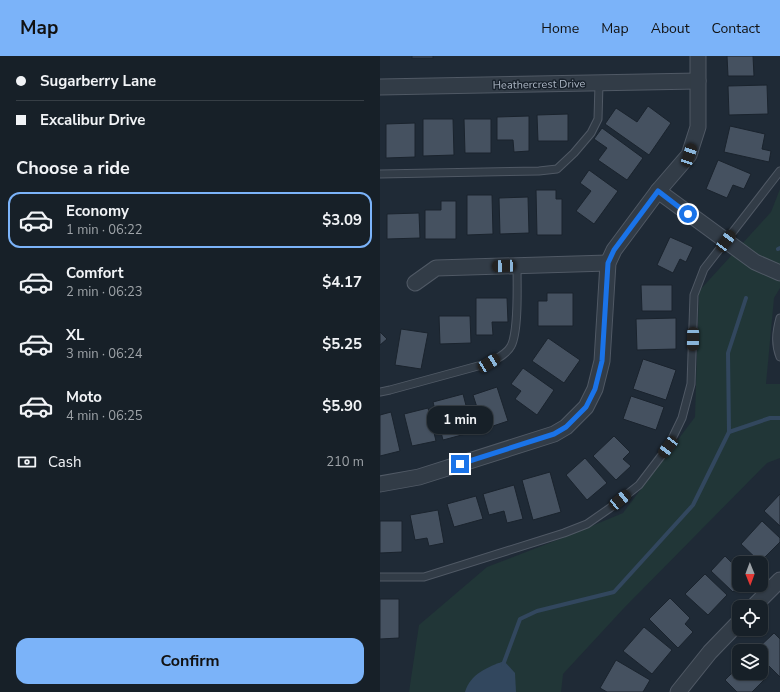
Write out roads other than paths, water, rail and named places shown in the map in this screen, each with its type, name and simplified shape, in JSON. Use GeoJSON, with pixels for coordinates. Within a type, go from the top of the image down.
{"type":"FeatureCollection","features":[{"type":"Feature","properties":{"kind":"street"},"geometry":{"type":"LineString","coordinates":[[380,484],[419,477],[554,434],[566,427],[586,407],[595,389],[602,361],[608,263],[614,250],[658,191],[689,155],[698,127],[698,56]]}},
{"type":"Feature","properties":{"kind":"street","name":"Heathercrest Drive"},"geometry":{"type":"LineString","coordinates":[[380,87],[698,81]]}},
{"type":"Feature","properties":{"kind":"street"},"geometry":{"type":"LineString","coordinates":[[658,191],[755,262],[780,273]]}},
{"type":"Feature","properties":{"kind":"street"},"geometry":{"type":"LineString","coordinates":[[415,282],[436,268],[608,263]]}},
{"type":"Feature","properties":{"kind":"street"},"geometry":{"type":"LineString","coordinates":[[760,600],[780,580]]}},
{"type":"Feature","properties":{"kind":"street"},"geometry":{"type":"LineString","coordinates":[[678,692],[710,652],[732,629]]}},
{"type":"Feature","properties":{"kind":"lane"},"geometry":{"type":"LineString","coordinates":[[380,174],[539,171],[557,168],[574,153],[587,138],[598,119],[599,84]]}},
{"type":"Feature","properties":{"kind":"lane"},"geometry":{"type":"LineString","coordinates":[[380,577],[424,577],[564,533],[587,524],[610,508],[639,484],[668,447],[682,418],[691,384],[694,295],[704,269],[780,171]]}},
{"type":"Feature","properties":{"kind":"lane"},"geometry":{"type":"LineString","coordinates":[[380,392],[489,363],[511,347],[516,333],[517,265]]}},
{"type":"Feature","properties":{"kind":"lane"},"geometry":{"type":"LineString","coordinates":[[780,318],[776,348],[780,358]]}},
{"type":"Feature","properties":{"kind":"water"},"geometry":{"type":"Polygon","coordinates":[[[504,661],[515,673],[516,692],[465,692],[471,680],[480,672],[504,661]]]}},
{"type":"Feature","properties":{"kind":"waterway"},"geometry":{"type":"LineString","coordinates":[[503,665],[520,619],[537,611],[614,592],[693,505],[729,432],[728,353],[746,298]]}},
{"type":"Feature","properties":{"kind":"waterway"},"geometry":{"type":"LineString","coordinates":[[729,432],[770,418],[780,418]]}}]}
